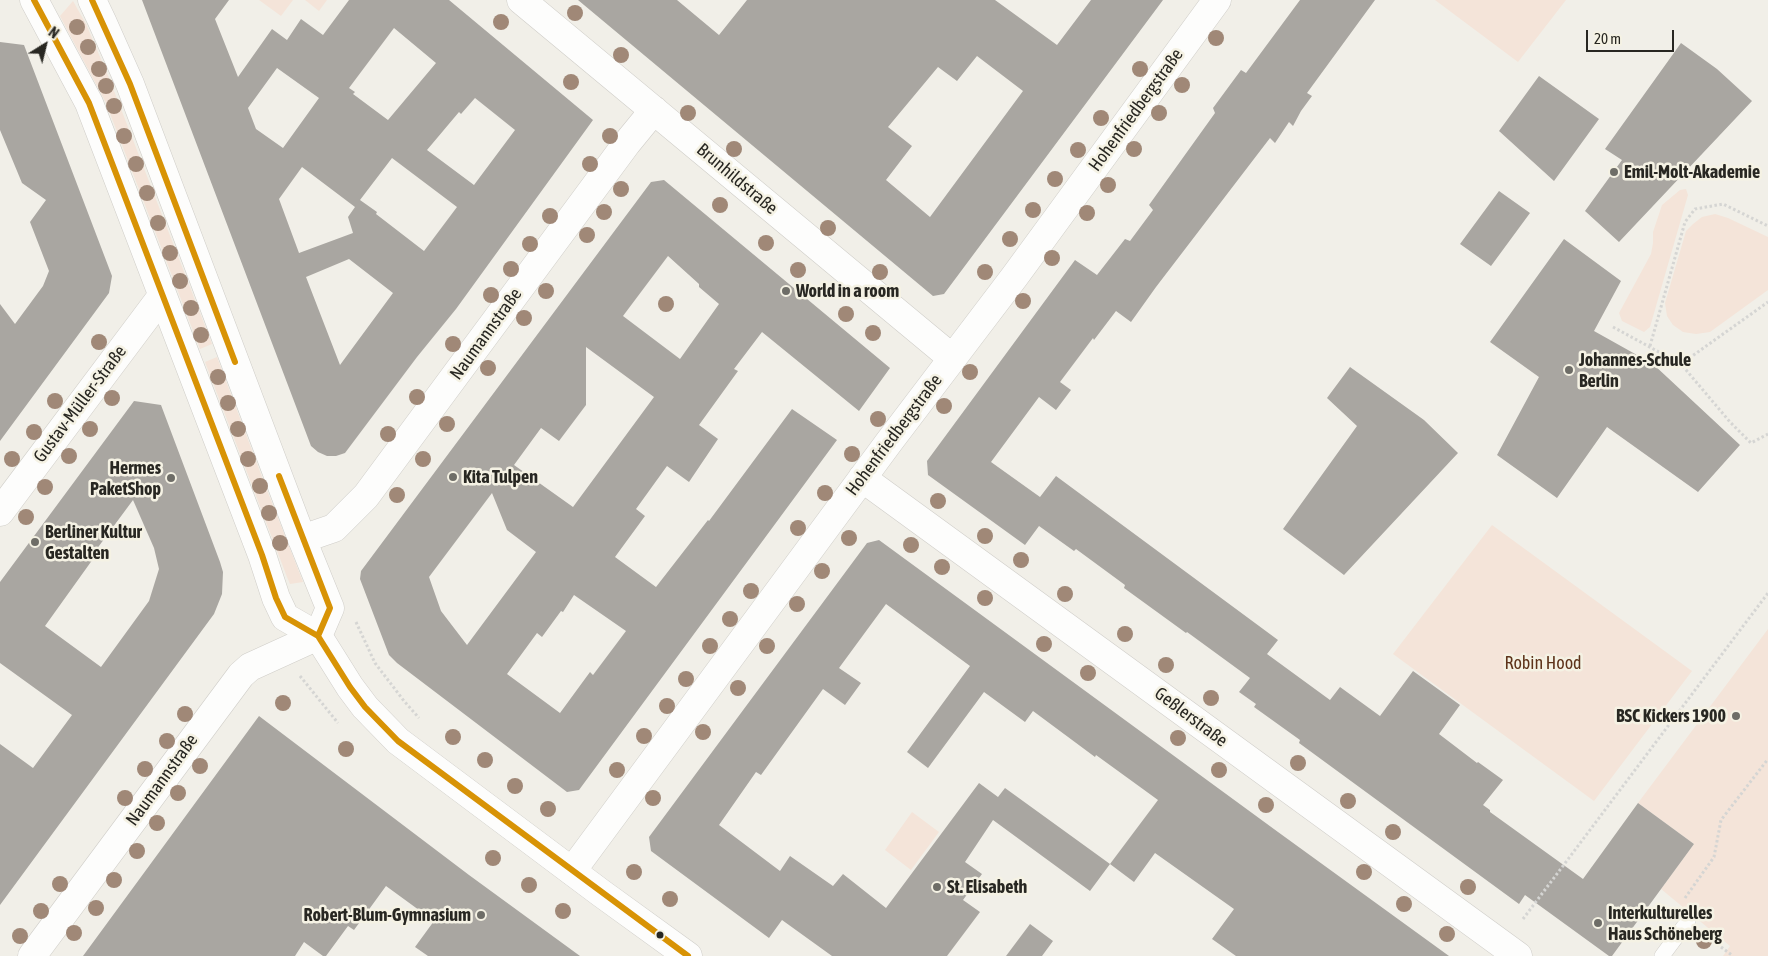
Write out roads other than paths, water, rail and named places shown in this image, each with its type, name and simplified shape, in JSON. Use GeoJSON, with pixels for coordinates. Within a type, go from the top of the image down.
{"type":"FeatureCollection","features":[{"type":"Feature","properties":{"kind":"street"},"geometry":{"type":"LineString","coordinates":[[34,0],[89,103],[162,296],[178,333],[276,598],[285,617],[318,636],[360,701],[398,741],[688,956]]}},
{"type":"Feature","properties":{"kind":"street"},"geometry":{"type":"LineString","coordinates":[[92,0],[130,84],[302,540],[330,608],[318,636]]}},
{"type":"Feature","properties":{"kind":"street","name":"Brunhildstraße"},"geometry":{"type":"LineString","coordinates":[[521,0],[952,358]]}},
{"type":"Feature","properties":{"kind":"street","name":"Hohenfriedbergstraße"},"geometry":{"type":"LineString","coordinates":[[572,871],[1218,0]]}},
{"type":"Feature","properties":{"kind":"street","name":"Naumannstraße"},"geometry":{"type":"LineString","coordinates":[[302,540],[334,528],[366,496],[627,142],[654,110]]}},
{"type":"Feature","properties":{"kind":"street","name":"Gustav-Müller-Straße"},"geometry":{"type":"LineString","coordinates":[[0,512],[162,296]]}},
{"type":"Feature","properties":{"kind":"street","name":"Geßlerstraße"},"geometry":{"type":"LineString","coordinates":[[862,478],[1518,956]]}},
{"type":"Feature","properties":{"kind":"street","name":"Naumannstraße"},"geometry":{"type":"LineString","coordinates":[[32,956],[241,675],[250,667],[318,636]]}},
{"type":"Feature","properties":{"kind":"lane"},"geometry":{"type":"LineString","coordinates":[[1662,956],[1688,921]]}},
{"type":"Feature","properties":{"kind":"place","name":"Emil-Molt-Akademie"},"geometry":{"type":"Point","coordinates":[1614,172]}},
{"type":"Feature","properties":{"kind":"place","name":"World in a room"},"geometry":{"type":"Point","coordinates":[786,291]}},
{"type":"Feature","properties":{"kind":"place","name":"Johannes-Schule Berlin"},"geometry":{"type":"Point","coordinates":[1569,370]}},
{"type":"Feature","properties":{"kind":"place","name":"Kita Tulpen"},"geometry":{"type":"Point","coordinates":[453,477]}},
{"type":"Feature","properties":{"kind":"place","name":"Hermes PaketShop"},"geometry":{"type":"Point","coordinates":[171,478]}},
{"type":"Feature","properties":{"kind":"place","name":"Berliner Kultur Gestalten"},"geometry":{"type":"Point","coordinates":[35,542]}},
{"type":"Feature","properties":{"kind":"place","name":"BSC Kickers 1900"},"geometry":{"type":"Point","coordinates":[1736,716]}},
{"type":"Feature","properties":{"kind":"place","name":"St. Elisabeth"},"geometry":{"type":"Point","coordinates":[937,887]}},
{"type":"Feature","properties":{"kind":"place","name":"Robert-Blum-Gymnasium"},"geometry":{"type":"Point","coordinates":[481,915]}},
{"type":"Feature","properties":{"kind":"place","name":"Interkulturelles Haus Schöneberg"},"geometry":{"type":"Point","coordinates":[1598,923]}},
{"type":"Feature","properties":{"kind":"park label","name":"Robin Hood"},"geometry":{"type":"Point","coordinates":[1543,663]}}]}
